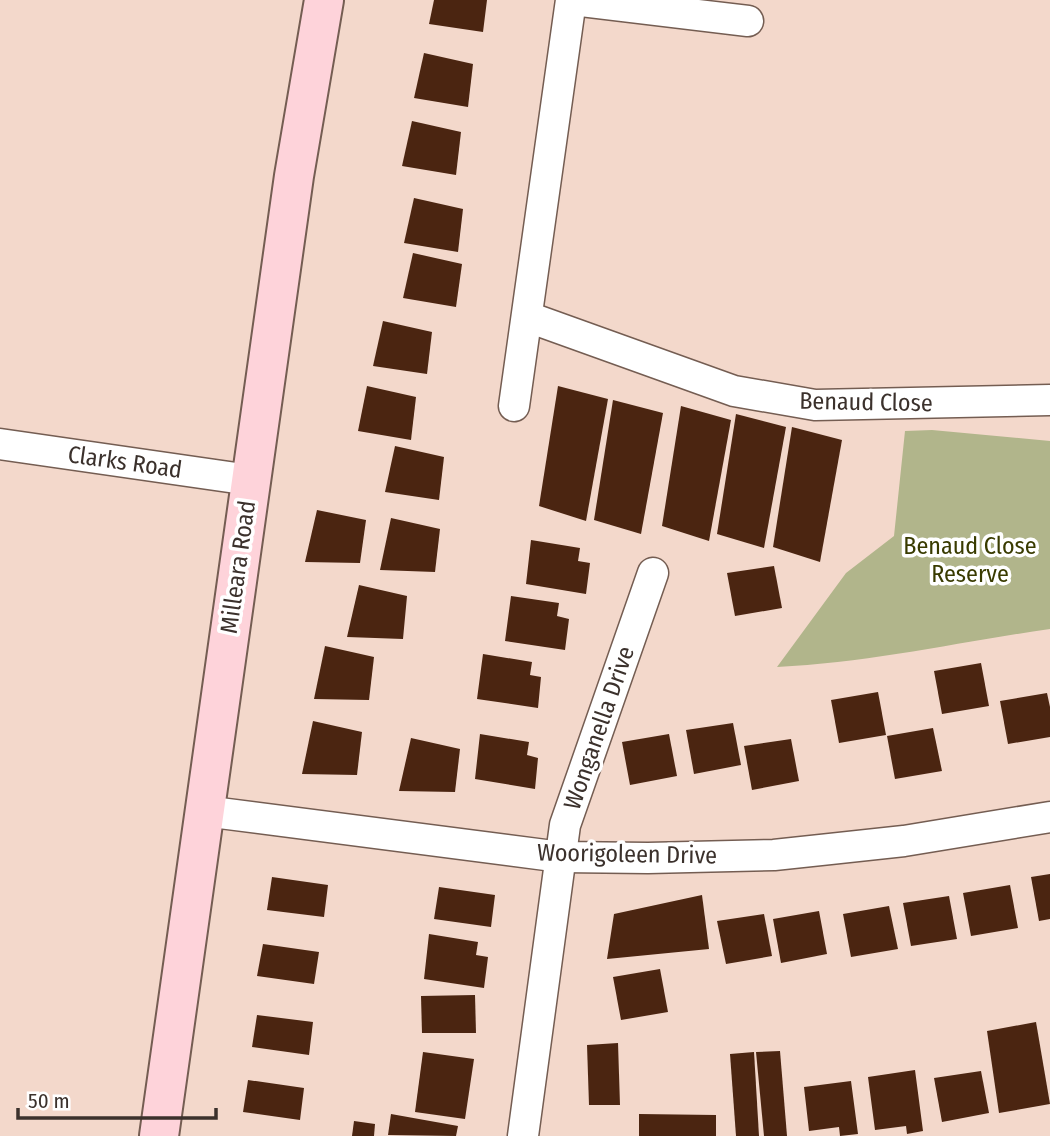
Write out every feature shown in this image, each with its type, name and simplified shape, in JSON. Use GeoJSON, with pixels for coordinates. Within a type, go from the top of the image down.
{"type":"FeatureCollection","features":[{"type":"Feature","properties":{"kind":"main road","name":"Milleara Road"},"geometry":{"type":"LineString","coordinates":[[159,1136],[294,176],[324,0]]}},
{"type":"Feature","properties":{"kind":"street"},"geometry":{"type":"LineString","coordinates":[[514,407],[572,0],[748,21]]}},
{"type":"Feature","properties":{"kind":"street","name":"Benaud Close"},"geometry":{"type":"LineString","coordinates":[[528,317],[733,391],[815,405],[1050,400]]}},
{"type":"Feature","properties":{"kind":"street","name":"Clarks Road"},"geometry":{"type":"LineString","coordinates":[[0,444],[250,480]]}},
{"type":"Feature","properties":{"kind":"street","name":"Wonganella Drive"},"geometry":{"type":"LineString","coordinates":[[523,1136],[565,825],[653,573]]}},
{"type":"Feature","properties":{"kind":"street","name":"Woorigoleen Drive"},"geometry":{"type":"LineString","coordinates":[[204,811],[561,858],[774,855],[904,841],[1050,817]]}},
{"type":"Feature","properties":{"kind":"green space","name":"Benaud Close Reserve"},"geometry":{"type":"Polygon","coordinates":[[[932,430],[1050,441],[1050,629],[880,657],[777,667],[846,573],[894,536],[905,431],[932,430]]]}},
{"type":"Feature","properties":{"kind":"building"},"geometry":{"type":"Polygon","coordinates":[[[434,0],[487,0],[483,32],[429,24],[434,0]]]}},
{"type":"Feature","properties":{"kind":"building"},"geometry":{"type":"Polygon","coordinates":[[[424,53],[473,64],[468,107],[414,98],[424,53]]]}},
{"type":"Feature","properties":{"kind":"building"},"geometry":{"type":"Polygon","coordinates":[[[412,121],[461,132],[456,175],[402,166],[412,121]]]}},
{"type":"Feature","properties":{"kind":"building"},"geometry":{"type":"Polygon","coordinates":[[[414,198],[463,209],[458,252],[404,243],[414,198]]]}},
{"type":"Feature","properties":{"kind":"building"},"geometry":{"type":"Polygon","coordinates":[[[413,253],[462,264],[456,307],[403,298],[413,253]]]}},
{"type":"Feature","properties":{"kind":"building"},"geometry":{"type":"Polygon","coordinates":[[[383,321],[432,332],[427,374],[373,366],[383,321]]]}},
{"type":"Feature","properties":{"kind":"building"},"geometry":{"type":"Polygon","coordinates":[[[367,386],[416,397],[411,440],[358,431],[367,386]]]}},
{"type":"Feature","properties":{"kind":"building"},"geometry":{"type":"Polygon","coordinates":[[[558,386],[608,399],[586,521],[539,506],[558,386]]]}},
{"type":"Feature","properties":{"kind":"building"},"geometry":{"type":"Polygon","coordinates":[[[613,400],[663,413],[641,534],[594,520],[613,400]]]}},
{"type":"Feature","properties":{"kind":"building"},"geometry":{"type":"Polygon","coordinates":[[[681,406],[731,420],[709,541],[662,526],[681,406]]]}},
{"type":"Feature","properties":{"kind":"building"},"geometry":{"type":"Polygon","coordinates":[[[736,414],[786,427],[764,548],[717,534],[736,414]]]}},
{"type":"Feature","properties":{"kind":"building"},"geometry":{"type":"Polygon","coordinates":[[[792,427],[842,440],[820,562],[773,547],[792,427]]]}},
{"type":"Feature","properties":{"kind":"building"},"geometry":{"type":"Polygon","coordinates":[[[395,446],[444,457],[439,500],[385,492],[395,446]]]}},
{"type":"Feature","properties":{"kind":"building"},"geometry":{"type":"Polygon","coordinates":[[[317,510],[366,520],[360,563],[305,562],[317,510]]]}},
{"type":"Feature","properties":{"kind":"building"},"geometry":{"type":"Polygon","coordinates":[[[391,518],[440,529],[435,572],[380,570],[391,518]]]}},
{"type":"Feature","properties":{"kind":"building"},"geometry":{"type":"Polygon","coordinates":[[[531,540],[580,548],[578,561],[590,563],[586,594],[526,584],[531,540]]]}},
{"type":"Feature","properties":{"kind":"building"},"geometry":{"type":"Polygon","coordinates":[[[774,566],[782,608],[735,616],[727,573],[774,566]]]}},
{"type":"Feature","properties":{"kind":"building"},"geometry":{"type":"Polygon","coordinates":[[[359,585],[407,596],[403,639],[347,637],[359,585]]]}},
{"type":"Feature","properties":{"kind":"building"},"geometry":{"type":"Polygon","coordinates":[[[511,596],[559,603],[557,616],[569,619],[565,650],[505,641],[511,596]]]}},
{"type":"Feature","properties":{"kind":"building"},"geometry":{"type":"Polygon","coordinates":[[[325,646],[374,657],[369,700],[314,699],[325,646]]]}},
{"type":"Feature","properties":{"kind":"building"},"geometry":{"type":"Polygon","coordinates":[[[483,654],[532,662],[530,675],[541,677],[538,708],[477,699],[483,654]]]}},
{"type":"Feature","properties":{"kind":"building"},"geometry":{"type":"Polygon","coordinates":[[[981,663],[989,706],[942,714],[934,671],[981,663]]]}},
{"type":"Feature","properties":{"kind":"building"},"geometry":{"type":"Polygon","coordinates":[[[878,692],[886,735],[839,743],[831,700],[878,692]]]}},
{"type":"Feature","properties":{"kind":"building"},"geometry":{"type":"Polygon","coordinates":[[[1047,693],[1050,737],[1008,744],[1000,701],[1047,693]]]}},
{"type":"Feature","properties":{"kind":"building"},"geometry":{"type":"Polygon","coordinates":[[[313,721],[362,732],[357,775],[302,774],[313,721]]]}},
{"type":"Feature","properties":{"kind":"building"},"geometry":{"type":"Polygon","coordinates":[[[733,723],[741,765],[694,774],[686,730],[733,723]]]}},
{"type":"Feature","properties":{"kind":"building"},"geometry":{"type":"Polygon","coordinates":[[[933,728],[942,771],[895,779],[887,736],[933,728]]]}},
{"type":"Feature","properties":{"kind":"building"},"geometry":{"type":"Polygon","coordinates":[[[480,734],[529,742],[527,755],[538,758],[535,789],[475,779],[480,734]]]}},
{"type":"Feature","properties":{"kind":"building"},"geometry":{"type":"Polygon","coordinates":[[[669,734],[677,776],[630,785],[622,742],[669,734]]]}},
{"type":"Feature","properties":{"kind":"building"},"geometry":{"type":"Polygon","coordinates":[[[411,738],[460,749],[455,792],[399,791],[411,738]]]}},
{"type":"Feature","properties":{"kind":"building"},"geometry":{"type":"Polygon","coordinates":[[[791,739],[799,781],[752,790],[744,746],[791,739]]]}},
{"type":"Feature","properties":{"kind":"building"},"geometry":{"type":"Polygon","coordinates":[[[1050,874],[1050,919],[1039,921],[1031,877],[1050,874]]]}},
{"type":"Feature","properties":{"kind":"building"},"geometry":{"type":"Polygon","coordinates":[[[272,877],[328,885],[324,917],[267,910],[272,877]]]}},
{"type":"Feature","properties":{"kind":"building"},"geometry":{"type":"Polygon","coordinates":[[[1010,885],[1018,928],[971,936],[963,893],[1010,885]]]}},
{"type":"Feature","properties":{"kind":"building"},"geometry":{"type":"Polygon","coordinates":[[[439,887],[495,895],[491,927],[434,919],[439,887]]]}},
{"type":"Feature","properties":{"kind":"building"},"geometry":{"type":"Polygon","coordinates":[[[702,895],[709,949],[607,959],[614,914],[702,895]]]}},
{"type":"Feature","properties":{"kind":"building"},"geometry":{"type":"Polygon","coordinates":[[[949,896],[957,939],[911,946],[903,903],[949,896]]]}},
{"type":"Feature","properties":{"kind":"building"},"geometry":{"type":"Polygon","coordinates":[[[889,906],[898,949],[851,957],[843,914],[889,906]]]}},
{"type":"Feature","properties":{"kind":"building"},"geometry":{"type":"Polygon","coordinates":[[[819,911],[827,954],[781,963],[773,919],[819,911]]]}},
{"type":"Feature","properties":{"kind":"building"},"geometry":{"type":"Polygon","coordinates":[[[764,914],[772,956],[726,964],[717,921],[764,914]]]}},
{"type":"Feature","properties":{"kind":"building"},"geometry":{"type":"Polygon","coordinates":[[[429,934],[478,942],[476,955],[488,957],[484,988],[424,979],[429,934]]]}},
{"type":"Feature","properties":{"kind":"building"},"geometry":{"type":"Polygon","coordinates":[[[263,944],[319,952],[314,984],[257,976],[263,944]]]}},
{"type":"Feature","properties":{"kind":"building"},"geometry":{"type":"Polygon","coordinates":[[[660,969],[668,1012],[621,1020],[613,977],[660,969]]]}},
{"type":"Feature","properties":{"kind":"building"},"geometry":{"type":"Polygon","coordinates":[[[475,995],[476,1033],[422,1033],[421,996],[475,995]]]}},
{"type":"Feature","properties":{"kind":"building"},"geometry":{"type":"Polygon","coordinates":[[[257,1015],[313,1022],[309,1055],[252,1047],[257,1015]]]}},
{"type":"Feature","properties":{"kind":"building"},"geometry":{"type":"Polygon","coordinates":[[[1036,1022],[1050,1104],[999,1113],[987,1031],[1036,1022]]]}},
{"type":"Feature","properties":{"kind":"building"},"geometry":{"type":"Polygon","coordinates":[[[618,1043],[620,1105],[589,1105],[587,1045],[618,1043]]]}},
{"type":"Feature","properties":{"kind":"building"},"geometry":{"type":"Polygon","coordinates":[[[780,1051],[787,1136],[764,1136],[756,1052],[780,1051]]]}},
{"type":"Feature","properties":{"kind":"building"},"geometry":{"type":"Polygon","coordinates":[[[423,1052],[474,1059],[465,1119],[415,1112],[423,1052]]]}},
{"type":"Feature","properties":{"kind":"building"},"geometry":{"type":"Polygon","coordinates":[[[754,1052],[759,1136],[736,1136],[730,1054],[754,1052]]]}},
{"type":"Feature","properties":{"kind":"building"},"geometry":{"type":"Polygon","coordinates":[[[915,1070],[923,1131],[907,1134],[906,1126],[875,1130],[868,1077],[915,1070]]]}},
{"type":"Feature","properties":{"kind":"building"},"geometry":{"type":"Polygon","coordinates":[[[981,1071],[989,1113],[942,1122],[934,1078],[981,1071]]]}},
{"type":"Feature","properties":{"kind":"building"},"geometry":{"type":"Polygon","coordinates":[[[248,1080],[304,1088],[300,1120],[243,1112],[248,1080]]]}},
{"type":"Feature","properties":{"kind":"building"},"geometry":{"type":"Polygon","coordinates":[[[851,1081],[858,1134],[840,1136],[839,1127],[809,1131],[804,1087],[851,1081]]]}},
{"type":"Feature","properties":{"kind":"building"},"geometry":{"type":"Polygon","coordinates":[[[391,1114],[458,1126],[456,1136],[388,1135],[391,1114]]]}},
{"type":"Feature","properties":{"kind":"building"},"geometry":{"type":"Polygon","coordinates":[[[639,1114],[716,1115],[716,1136],[639,1136],[639,1114]]]}},
{"type":"Feature","properties":{"kind":"building"},"geometry":{"type":"Polygon","coordinates":[[[354,1121],[375,1124],[374,1136],[352,1136],[354,1121]]]}}]}
